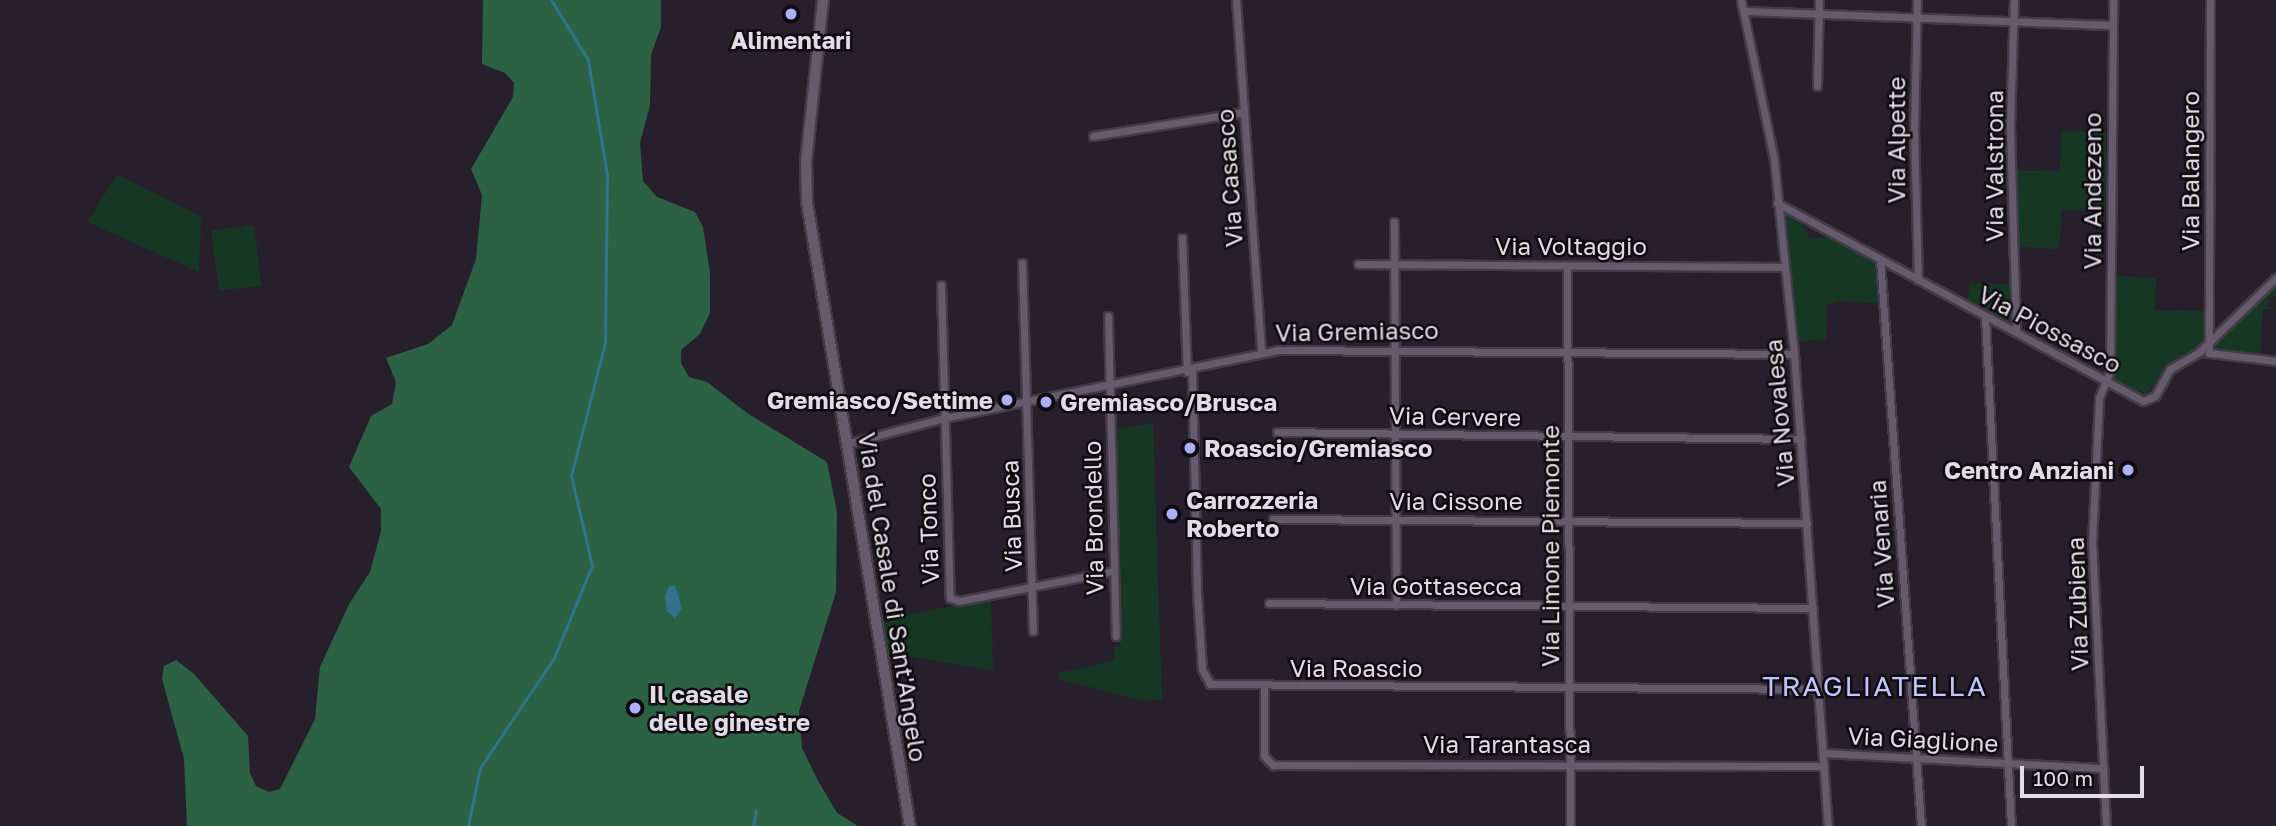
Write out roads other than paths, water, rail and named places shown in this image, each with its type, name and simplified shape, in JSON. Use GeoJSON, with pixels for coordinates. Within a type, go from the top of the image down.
{"type":"FeatureCollection","features":[{"type":"Feature","properties":{"kind":"main road","name":"Via del Casale di Sant'Angelo"},"geometry":{"type":"LineString","coordinates":[[822,0],[806,191],[910,826]]}},
{"type":"Feature","properties":{"kind":"street","name":"Via Casasco"},"geometry":{"type":"LineString","coordinates":[[1236,0],[1261,353]]}},
{"type":"Feature","properties":{"kind":"street","name":"Via Novalesa"},"geometry":{"type":"LineString","coordinates":[[1741,0],[1771,135],[1794,354],[1828,826]]}},
{"type":"Feature","properties":{"kind":"street"},"geometry":{"type":"LineString","coordinates":[[1817,86],[1819,0]]}},
{"type":"Feature","properties":{"kind":"street","name":"Via Alpette"},"geometry":{"type":"LineString","coordinates":[[1917,0],[1918,280]]}},
{"type":"Feature","properties":{"kind":"street","name":"Via Valstrona"},"geometry":{"type":"LineString","coordinates":[[2014,0],[2010,127],[2016,331]]}},
{"type":"Feature","properties":{"kind":"street","name":"Via Andezeno"},"geometry":{"type":"LineString","coordinates":[[2107,382],[2113,0]]}},
{"type":"Feature","properties":{"kind":"street","name":"Via Balangero"},"geometry":{"type":"LineString","coordinates":[[2209,342],[2210,0]]}},
{"type":"Feature","properties":{"kind":"street"},"geometry":{"type":"LineString","coordinates":[[1744,11],[2112,25]]}},
{"type":"Feature","properties":{"kind":"street"},"geometry":{"type":"LineString","coordinates":[[1093,136],[1244,112]]}},
{"type":"Feature","properties":{"kind":"street","name":"Via Piossasco"},"geometry":{"type":"LineString","coordinates":[[1777,202],[2107,382],[2149,400],[2170,369],[2209,342],[2276,278]]}},
{"type":"Feature","properties":{"kind":"street"},"geometry":{"type":"LineString","coordinates":[[1394,222],[1396,605]]}},
{"type":"Feature","properties":{"kind":"street","name":"Via Roascio"},"geometry":{"type":"LineString","coordinates":[[1182,238],[1202,673],[1216,686],[1819,689]]}},
{"type":"Feature","properties":{"kind":"street","name":"Via Venaria"},"geometry":{"type":"LineString","coordinates":[[1880,259],[1920,826]]}},
{"type":"Feature","properties":{"kind":"street","name":"Via Busca"},"geometry":{"type":"LineString","coordinates":[[1022,263],[1032,631]]}},
{"type":"Feature","properties":{"kind":"street","name":"Via Voltaggio"},"geometry":{"type":"LineString","coordinates":[[1358,264],[1783,267]]}},
{"type":"Feature","properties":{"kind":"street","name":"Via Limone Piemonte"},"geometry":{"type":"LineString","coordinates":[[1567,266],[1570,826]]}},
{"type":"Feature","properties":{"kind":"street"},"geometry":{"type":"LineString","coordinates":[[941,285],[944,418]]}},
{"type":"Feature","properties":{"kind":"street","name":"Via Brondello"},"geometry":{"type":"LineString","coordinates":[[1108,316],[1116,636]]}},
{"type":"Feature","properties":{"kind":"street"},"geometry":{"type":"LineString","coordinates":[[1985,316],[2011,826]]}},
{"type":"Feature","properties":{"kind":"street"},"geometry":{"type":"LineString","coordinates":[[2209,342],[2209,353],[2214,357],[2276,361]]}},
{"type":"Feature","properties":{"kind":"street","name":"Via Gremiasco"},"geometry":{"type":"LineString","coordinates":[[846,443],[944,418],[1110,384],[1190,371],[1261,353],[1395,349],[1794,354]]}},
{"type":"Feature","properties":{"kind":"street","name":"Via Zubiena"},"geometry":{"type":"LineString","coordinates":[[2106,826],[2092,543],[2099,398],[2107,382]]}},
{"type":"Feature","properties":{"kind":"street","name":"Via Tonco"},"geometry":{"type":"LineString","coordinates":[[944,418],[950,598],[959,601],[1113,571]]}},
{"type":"Feature","properties":{"kind":"street","name":"Via Cervere"},"geometry":{"type":"LineString","coordinates":[[1277,432],[1801,439]]}},
{"type":"Feature","properties":{"kind":"street","name":"Via Cissone"},"geometry":{"type":"LineString","coordinates":[[1273,519],[1807,523]]}},
{"type":"Feature","properties":{"kind":"street","name":"Via Gottasecca"},"geometry":{"type":"LineString","coordinates":[[1269,603],[1814,608]]}},
{"type":"Feature","properties":{"kind":"street","name":"Via Tarantasca"},"geometry":{"type":"LineString","coordinates":[[1264,687],[1264,754],[1271,765],[1824,766]]}},
{"type":"Feature","properties":{"kind":"street","name":"Via Giaglione"},"geometry":{"type":"LineString","coordinates":[[1824,753],[2104,768]]}},
{"type":"Feature","properties":{"kind":"water"},"geometry":{"type":"Polygon","coordinates":[[[669,586],[675,586],[682,608],[675,618],[667,611],[665,596],[669,586]]]}},
{"type":"Feature","properties":{"kind":"waterway"},"geometry":{"type":"LineString","coordinates":[[468,826],[480,768],[554,658],[592,566],[571,476],[605,343],[607,175],[588,60],[551,0]]}},
{"type":"Feature","properties":{"kind":"waterway"},"geometry":{"type":"LineString","coordinates":[[753,826],[756,811]]}},
{"type":"Feature","properties":{"kind":"place","name":"Alimentari"},"geometry":{"type":"Point","coordinates":[791,14]}},
{"type":"Feature","properties":{"kind":"place","name":"Gremiasco/Settime"},"geometry":{"type":"Point","coordinates":[1007,400]}},
{"type":"Feature","properties":{"kind":"place","name":"Gremiasco/Brusca"},"geometry":{"type":"Point","coordinates":[1046,402]}},
{"type":"Feature","properties":{"kind":"place","name":"Roascio/Gremiasco"},"geometry":{"type":"Point","coordinates":[1190,448]}},
{"type":"Feature","properties":{"kind":"place","name":"Centro Anziani"},"geometry":{"type":"Point","coordinates":[2128,470]}},
{"type":"Feature","properties":{"kind":"place","name":"Carrozzeria Roberto"},"geometry":{"type":"Point","coordinates":[1172,514]}},
{"type":"Feature","properties":{"kind":"place","name":"Il casale delle ginestre"},"geometry":{"type":"Point","coordinates":[635,708]}},
{"type":"Feature","properties":{"kind":"district","name":"TRAGLIATELLA"},"geometry":{"type":"Point","coordinates":[1875,686]}}]}
